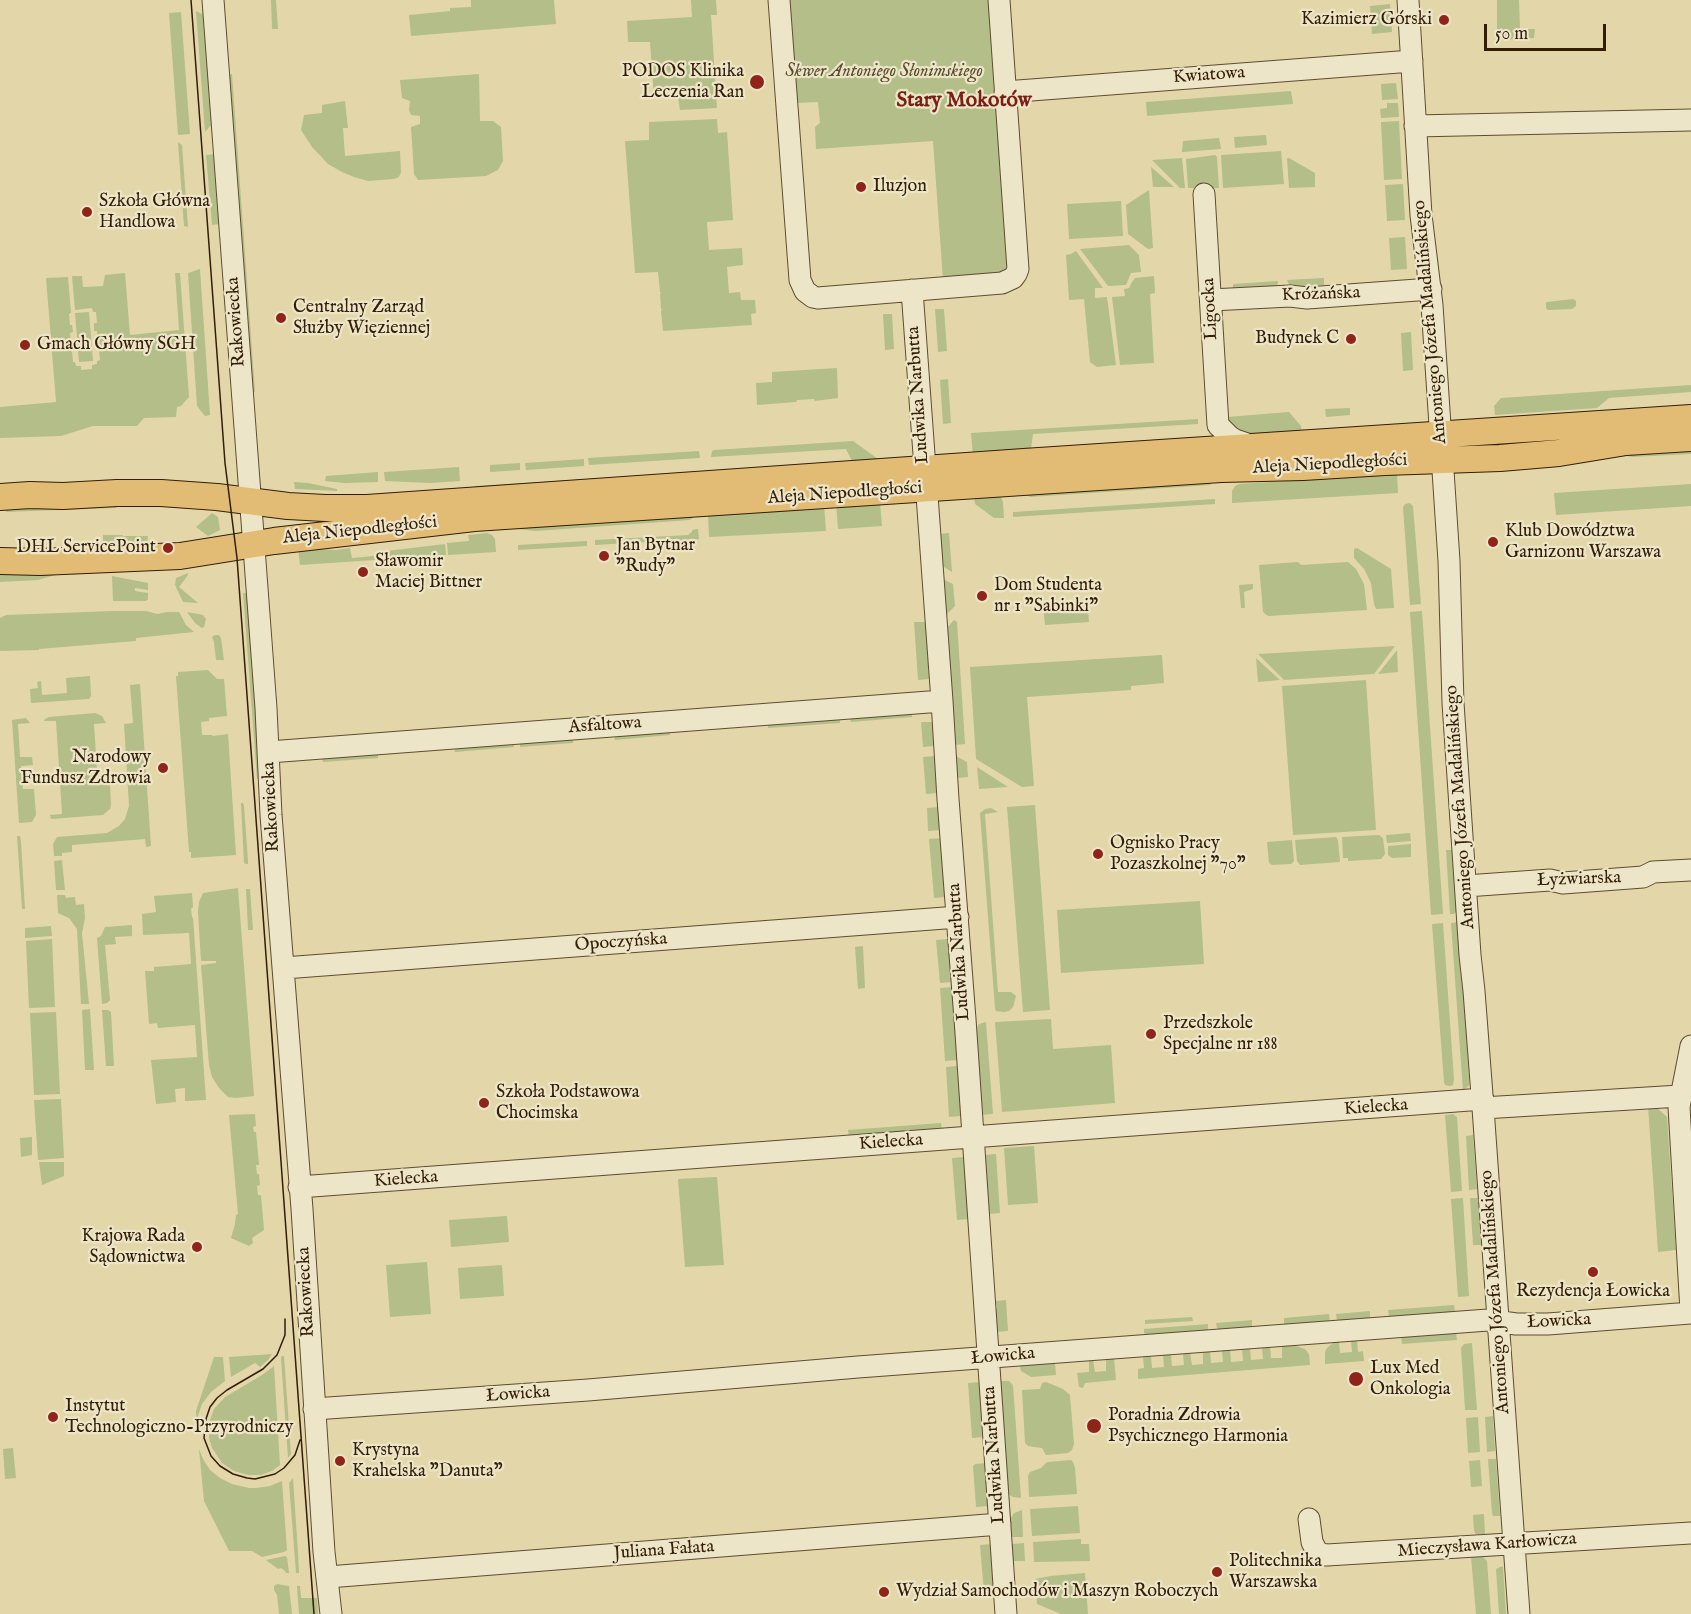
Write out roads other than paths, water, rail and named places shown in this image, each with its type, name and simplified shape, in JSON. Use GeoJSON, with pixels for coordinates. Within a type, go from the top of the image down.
{"type":"FeatureCollection","features":[{"type":"Feature","properties":{"kind":"main road","name":"Aleja Niepodległości"},"geometry":{"type":"LineString","coordinates":[[0,497],[37,494],[63,496],[161,493],[315,508],[367,508],[925,479],[1303,467],[1691,418]]}},
{"type":"Feature","properties":{"kind":"main road","name":"Aleja Niepodległości"},"geometry":{"type":"LineString","coordinates":[[0,561],[40,562],[170,557],[253,544],[474,518],[925,479],[1193,451],[1256,447],[1442,448],[1539,454],[1626,442],[1691,438]]}},
{"type":"Feature","properties":{"kind":"street","name":"Rakowiecka"},"geometry":{"type":"LineString","coordinates":[[213,0],[305,1255],[324,1552],[331,1614]]}},
{"type":"Feature","properties":{"kind":"street"},"geometry":{"type":"LineString","coordinates":[[779,0],[800,280],[802,288],[808,294],[818,298],[1002,283],[1016,274],[1018,269],[999,0]]}},
{"type":"Feature","properties":{"kind":"street","name":"Antoniego Józefa Madalińskiego"},"geometry":{"type":"LineString","coordinates":[[1408,0],[1421,215],[1431,289],[1442,448],[1449,561],[1453,703],[1470,955],[1520,1614]]}},
{"type":"Feature","properties":{"kind":"street","name":"Kwiatowa"},"geometry":{"type":"LineString","coordinates":[[1005,92],[1412,62]]}},
{"type":"Feature","properties":{"kind":"street"},"geometry":{"type":"LineString","coordinates":[[1415,126],[1691,120]]}},
{"type":"Feature","properties":{"kind":"street","name":"Ligocka"},"geometry":{"type":"LineString","coordinates":[[1204,194],[1218,425]]}},
{"type":"Feature","properties":{"kind":"street","name":"Króżańska"},"geometry":{"type":"LineString","coordinates":[[1211,300],[1290,296],[1307,298],[1431,289]]}},
{"type":"Feature","properties":{"kind":"street","name":"Ludwika Narbutta"},"geometry":{"type":"LineString","coordinates":[[912,290],[1006,1614]]}},
{"type":"Feature","properties":{"kind":"street"},"geometry":{"type":"LineString","coordinates":[[1193,451],[1202,448],[1207,443],[1218,425],[1223,432],[1235,440],[1256,447]]}},
{"type":"Feature","properties":{"kind":"street","name":"Asfaltowa"},"geometry":{"type":"LineString","coordinates":[[269,752],[942,701]]}},
{"type":"Feature","properties":{"kind":"street","name":"Łyżwiarska"},"geometry":{"type":"LineString","coordinates":[[1466,886],[1550,880],[1563,883],[1643,877],[1653,872],[1691,870]]}},
{"type":"Feature","properties":{"kind":"street","name":"Opoczyńska"},"geometry":{"type":"LineString","coordinates":[[284,968],[958,917]]}},
{"type":"Feature","properties":{"kind":"street"},"geometry":{"type":"LineString","coordinates":[[1691,1046],[1679,1107],[1691,1312]]}},
{"type":"Feature","properties":{"kind":"street","name":"Kielecka"},"geometry":{"type":"LineString","coordinates":[[299,1188],[973,1137],[1483,1104],[1680,1096]]}},
{"type":"Feature","properties":{"kind":"street","name":"Łowicka"},"geometry":{"type":"LineString","coordinates":[[314,1409],[1480,1320],[1516,1324],[1548,1324],[1691,1312]]}},
{"type":"Feature","properties":{"kind":"street","name":"Mieczysława Karłowicza"},"geometry":{"type":"LineString","coordinates":[[1309,1519],[1312,1542],[1320,1554],[1326,1555],[1691,1533]]}},
{"type":"Feature","properties":{"kind":"street","name":"Juliana Fałata"},"geometry":{"type":"LineString","coordinates":[[328,1577],[1000,1524]]}},
{"type":"Feature","properties":{"kind":"tram line"},"geometry":{"type":"LineString","coordinates":[[191,0],[225,463],[237,558],[314,1614]]}},
{"type":"Feature","properties":{"kind":"tram line"},"geometry":{"type":"LineString","coordinates":[[285,1319],[285,1335],[277,1355],[263,1369],[217,1398],[210,1407],[206,1419],[204,1438],[211,1456],[220,1466],[233,1474],[255,1479],[275,1474],[284,1468],[295,1455],[300,1440]]}},
{"type":"Feature","properties":{"kind":"place","name":"Kazimierz Górski"},"geometry":{"type":"Point","coordinates":[1444,20]}},
{"type":"Feature","properties":{"kind":"place","name":"PODOS Klinika Leczenia Ran"},"geometry":{"type":"Point","coordinates":[757,82]}},
{"type":"Feature","properties":{"kind":"place","name":"Iluzjon"},"geometry":{"type":"Point","coordinates":[861,187]}},
{"type":"Feature","properties":{"kind":"place","name":"Szkoła Główna Handlowa"},"geometry":{"type":"Point","coordinates":[87,212]}},
{"type":"Feature","properties":{"kind":"place","name":"Centralny Zarząd Służby Więziennej"},"geometry":{"type":"Point","coordinates":[281,318]}},
{"type":"Feature","properties":{"kind":"place","name":"Budynek C"},"geometry":{"type":"Point","coordinates":[1351,339]}},
{"type":"Feature","properties":{"kind":"place","name":"Gmach Główny SGH"},"geometry":{"type":"Point","coordinates":[25,345]}},
{"type":"Feature","properties":{"kind":"place","name":"Klub Dowództwa Garnizonu Warszawa"},"geometry":{"type":"Point","coordinates":[1493,542]}},
{"type":"Feature","properties":{"kind":"place","name":"DHL ServicePoint"},"geometry":{"type":"Point","coordinates":[168,548]}},
{"type":"Feature","properties":{"kind":"place","name":"Jan Bytnar \"Rudy\""},"geometry":{"type":"Point","coordinates":[604,556]}},
{"type":"Feature","properties":{"kind":"place","name":"Sławomir Maciej Bittner"},"geometry":{"type":"Point","coordinates":[363,572]}},
{"type":"Feature","properties":{"kind":"place","name":"Dom Studenta nr 1 \"Sabinki\""},"geometry":{"type":"Point","coordinates":[982,596]}},
{"type":"Feature","properties":{"kind":"place","name":"Narodowy Fundusz Zdrowia"},"geometry":{"type":"Point","coordinates":[163,768]}},
{"type":"Feature","properties":{"kind":"place","name":"Ognisko Pracy Pozaszkolnej \"70\""},"geometry":{"type":"Point","coordinates":[1098,854]}},
{"type":"Feature","properties":{"kind":"place","name":"Przedszkole Specjalne nr 188"},"geometry":{"type":"Point","coordinates":[1151,1034]}},
{"type":"Feature","properties":{"kind":"place","name":"Szkoła Podstawowa Chocimska"},"geometry":{"type":"Point","coordinates":[484,1103]}},
{"type":"Feature","properties":{"kind":"place","name":"Krajowa Rada Sądownictwa"},"geometry":{"type":"Point","coordinates":[197,1247]}},
{"type":"Feature","properties":{"kind":"place","name":"Rezydencja Łowicka"},"geometry":{"type":"Point","coordinates":[1593,1272]}},
{"type":"Feature","properties":{"kind":"place","name":"Lux Med Onkologia"},"geometry":{"type":"Point","coordinates":[1356,1379]}},
{"type":"Feature","properties":{"kind":"place","name":"Instytut Technologiczno-Przyrodniczy"},"geometry":{"type":"Point","coordinates":[53,1417]}},
{"type":"Feature","properties":{"kind":"place","name":"Poradnia Zdrowia Psychicznego Harmonia"},"geometry":{"type":"Point","coordinates":[1094,1426]}},
{"type":"Feature","properties":{"kind":"place","name":"Krystyna Krahelska \"Danuta\""},"geometry":{"type":"Point","coordinates":[340,1461]}},
{"type":"Feature","properties":{"kind":"place","name":"Politechnika Warszawska"},"geometry":{"type":"Point","coordinates":[1217,1572]}},
{"type":"Feature","properties":{"kind":"place","name":"Wydział Samochodów i Maszyn Roboczych"},"geometry":{"type":"Point","coordinates":[884,1592]}},
{"type":"Feature","properties":{"kind":"district","name":"Stary Mokotów"},"geometry":{"type":"Point","coordinates":[964,102]}},
{"type":"Feature","properties":{"kind":"park label","name":"Skwer Antoniego Słonimskiego"},"geometry":{"type":"Point","coordinates":[884,72]}}]}
